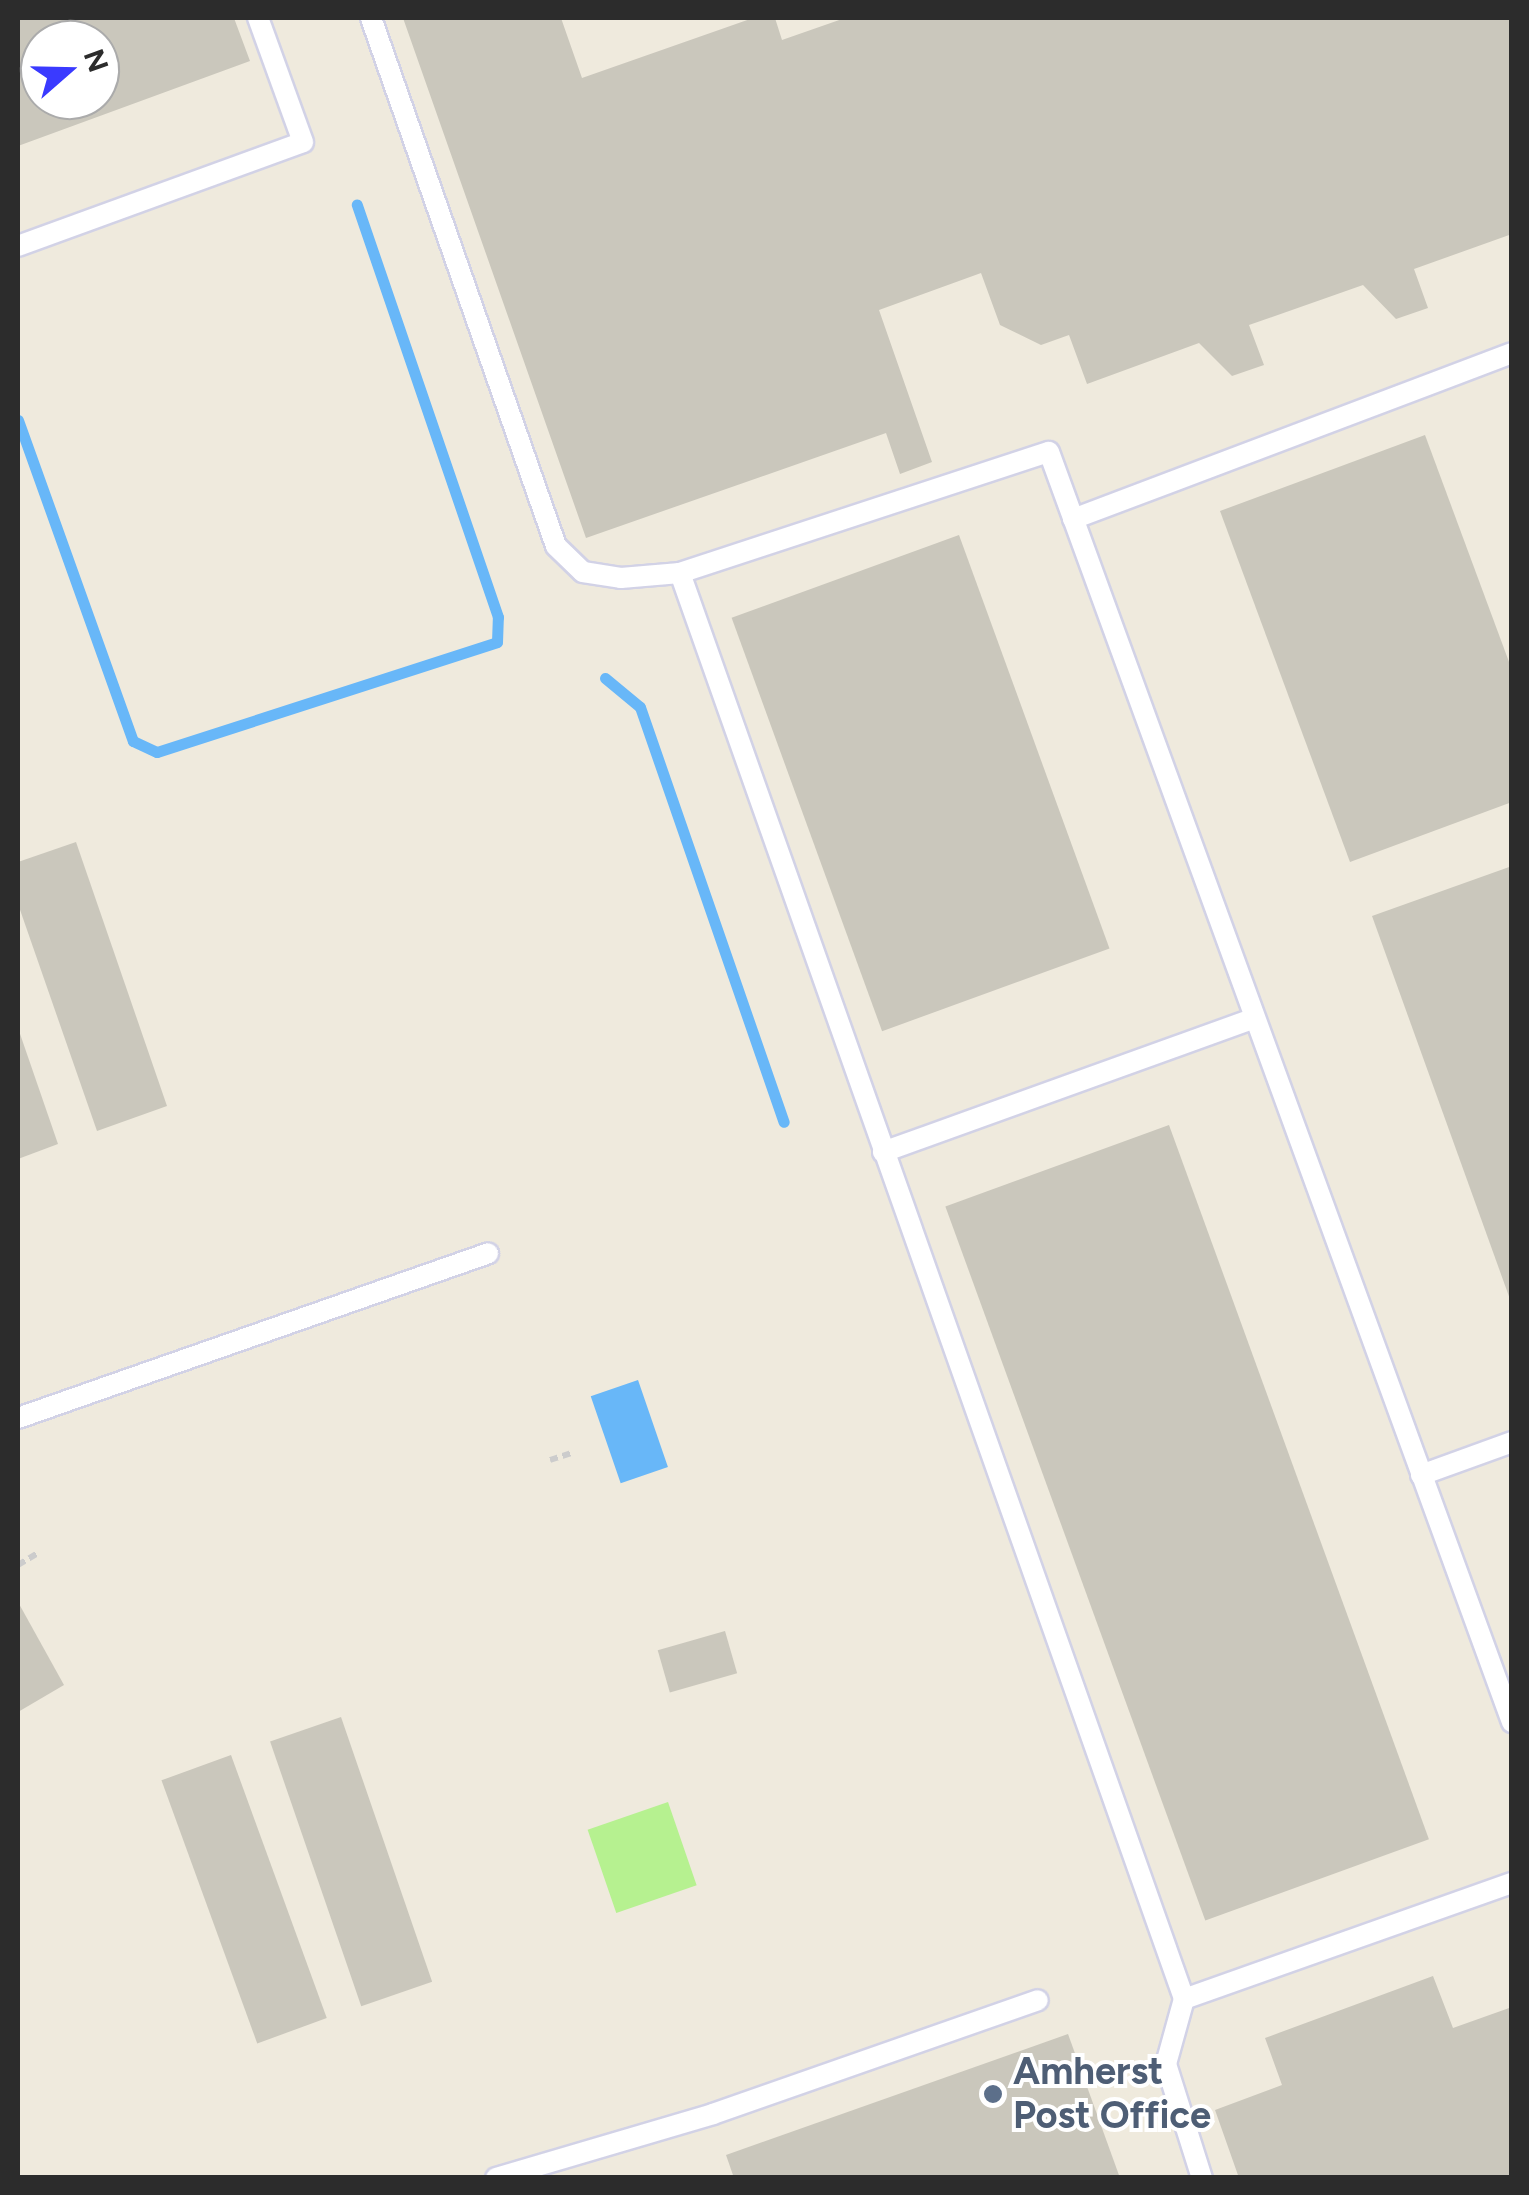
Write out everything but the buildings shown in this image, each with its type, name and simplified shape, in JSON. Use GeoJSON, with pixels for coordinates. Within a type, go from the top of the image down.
{"type":"FeatureCollection","features":[{"type":"Feature","properties":{"kind":"lane"},"geometry":{"type":"LineString","coordinates":[[18,246],[303,142],[258,18]]}},
{"type":"Feature","properties":{"kind":"lane"},"geometry":{"type":"LineString","coordinates":[[370,18],[556,546],[583,572],[621,578],[680,573],[1049,452],[1512,1722]]}},
{"type":"Feature","properties":{"kind":"lane"},"geometry":{"type":"LineString","coordinates":[[1073,519],[1512,353]]}},
{"type":"Feature","properties":{"kind":"lane"},"geometry":{"type":"LineString","coordinates":[[680,573],[1184,1999],[1166,2064],[1202,2178]]}},
{"type":"Feature","properties":{"kind":"lane"},"geometry":{"type":"LineString","coordinates":[[883,1152],[1255,1018]]}},
{"type":"Feature","properties":{"kind":"lane"},"geometry":{"type":"LineString","coordinates":[[18,1418],[488,1253]]}},
{"type":"Feature","properties":{"kind":"lane"},"geometry":{"type":"LineString","coordinates":[[1421,1474],[1512,1442]]}},
{"type":"Feature","properties":{"kind":"lane"},"geometry":{"type":"LineString","coordinates":[[1184,1999],[1512,1883]]}},
{"type":"Feature","properties":{"kind":"lane"},"geometry":{"type":"LineString","coordinates":[[496,2178],[713,2114],[1038,2000]]}},
{"type":"Feature","properties":{"kind":"path"},"geometry":{"type":"LineString","coordinates":[[550,1460],[572,1453]]}},
{"type":"Feature","properties":{"kind":"path"},"geometry":{"type":"LineString","coordinates":[[18,1565],[38,1553]]}},
{"type":"Feature","properties":{"kind":"green space"},"geometry":{"type":"Polygon","coordinates":[[[668,1802],[697,1885],[616,1913],[588,1830],[668,1802]]]}},
{"type":"Feature","properties":{"kind":"water"},"geometry":{"type":"Polygon","coordinates":[[[638,1380],[668,1467],[621,1483],[591,1396],[638,1380]]]}},
{"type":"Feature","properties":{"kind":"waterway"},"geometry":{"type":"LineString","coordinates":[[18,420],[133,741],[157,752],[497,642],[498,617],[357,204]]}},
{"type":"Feature","properties":{"kind":"waterway"},"geometry":{"type":"LineString","coordinates":[[605,678],[640,707],[784,1122]]}},
{"type":"Feature","properties":{"kind":"place","name":"Amherst Post Office"},"geometry":{"type":"Point","coordinates":[993,2094]}}]}
